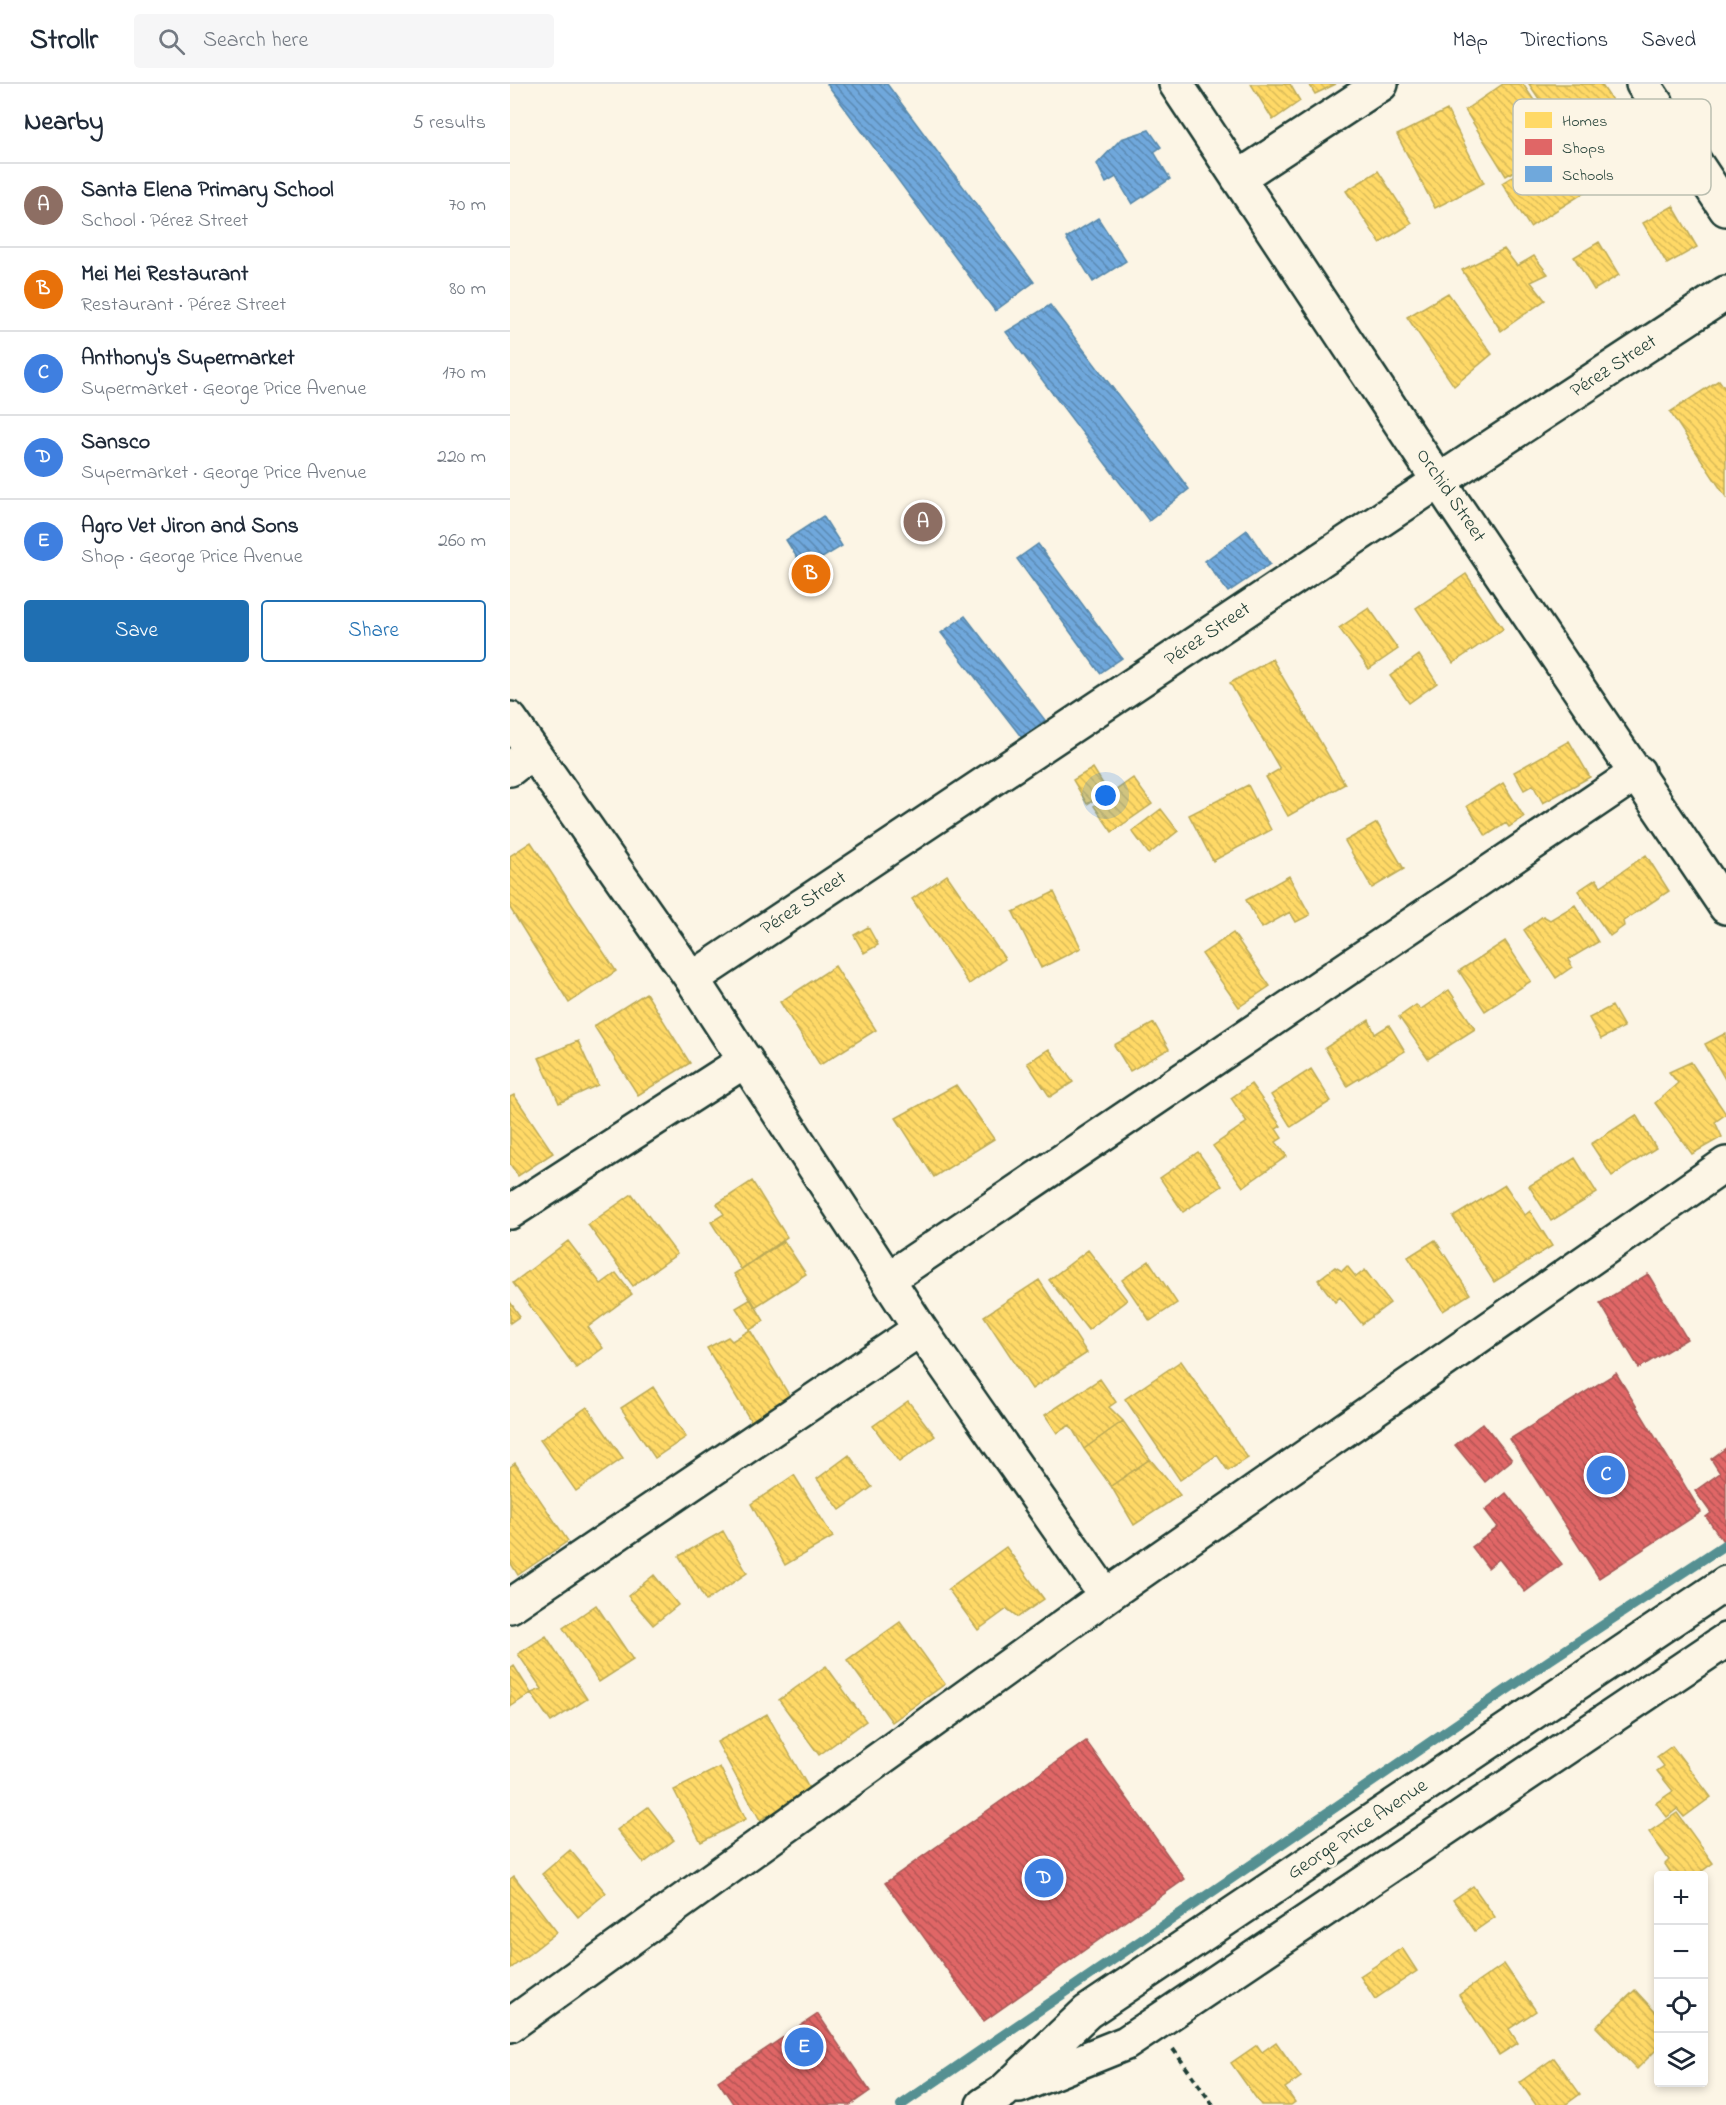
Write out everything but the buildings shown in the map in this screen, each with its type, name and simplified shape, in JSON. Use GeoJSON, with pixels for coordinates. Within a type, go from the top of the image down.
{"type":"FeatureCollection","features":[{"type":"Feature","properties":{"kind":"street","name":"Orchid Street"},"geometry":{"type":"LineString","coordinates":[[1176,84],[1439,481],[1638,772],[1726,906]]}},
{"type":"Feature","properties":{"kind":"street"},"geometry":{"type":"LineString","coordinates":[[1238,178],[1381,84]]}},
{"type":"Feature","properties":{"kind":"street"},"geometry":{"type":"LineString","coordinates":[[1643,84],[1653,99]]}},
{"type":"Feature","properties":{"kind":"street"},"geometry":{"type":"LineString","coordinates":[[1711,186],[1726,208]]}},
{"type":"Feature","properties":{"kind":"street","name":"Pérez Street"},"geometry":{"type":"LineString","coordinates":[[692,979],[1439,481],[1725,296]]}},
{"type":"Feature","properties":{"kind":"street"},"geometry":{"type":"LineString","coordinates":[[510,719],[521,760],[692,979],[920,1329],[1106,1596]]}},
{"type":"Feature","properties":{"kind":"street"},"geometry":{"type":"LineString","coordinates":[[888,1279],[1638,772]]}},
{"type":"Feature","properties":{"kind":"street"},"geometry":{"type":"LineString","coordinates":[[510,1212],[746,1060]]}},
{"type":"Feature","properties":{"kind":"street"},"geometry":{"type":"LineString","coordinates":[[510,2025],[1106,1596],[1726,1164]]}},
{"type":"Feature","properties":{"kind":"street"},"geometry":{"type":"LineString","coordinates":[[510,1606],[920,1329]]}},
{"type":"Feature","properties":{"kind":"street","name":"George Price Avenue"},"geometry":{"type":"LineString","coordinates":[[993,2098],[1087,2012],[1726,1583]]}},
{"type":"Feature","properties":{"kind":"street","name":"George Price Avenue"},"geometry":{"type":"LineString","coordinates":[[993,2098],[1126,2043],[1726,1640]]}},
{"type":"Feature","properties":{"kind":"path"},"geometry":{"type":"LineString","coordinates":[[1155,2024],[1213,2105]]}},
{"type":"Feature","properties":{"kind":"waterway"},"geometry":{"type":"LineString","coordinates":[[901,2105],[1550,1660],[1726,1544]]}},
{"type":"Feature","properties":{"kind":"place","name":"Santa Elena Primary School"},"geometry":{"type":"Point","coordinates":[923,522]}},
{"type":"Feature","properties":{"kind":"place","name":"Mei Mei Restaurant"},"geometry":{"type":"Point","coordinates":[811,574]}},
{"type":"Feature","properties":{"kind":"place","name":"Anthony's Supermarket"},"geometry":{"type":"Point","coordinates":[1606,1475]}},
{"type":"Feature","properties":{"kind":"place","name":"Sansco"},"geometry":{"type":"Point","coordinates":[1044,1878]}},
{"type":"Feature","properties":{"kind":"place","name":"Agro Vet Jiron and Sons"},"geometry":{"type":"Point","coordinates":[804,2047]}}]}
